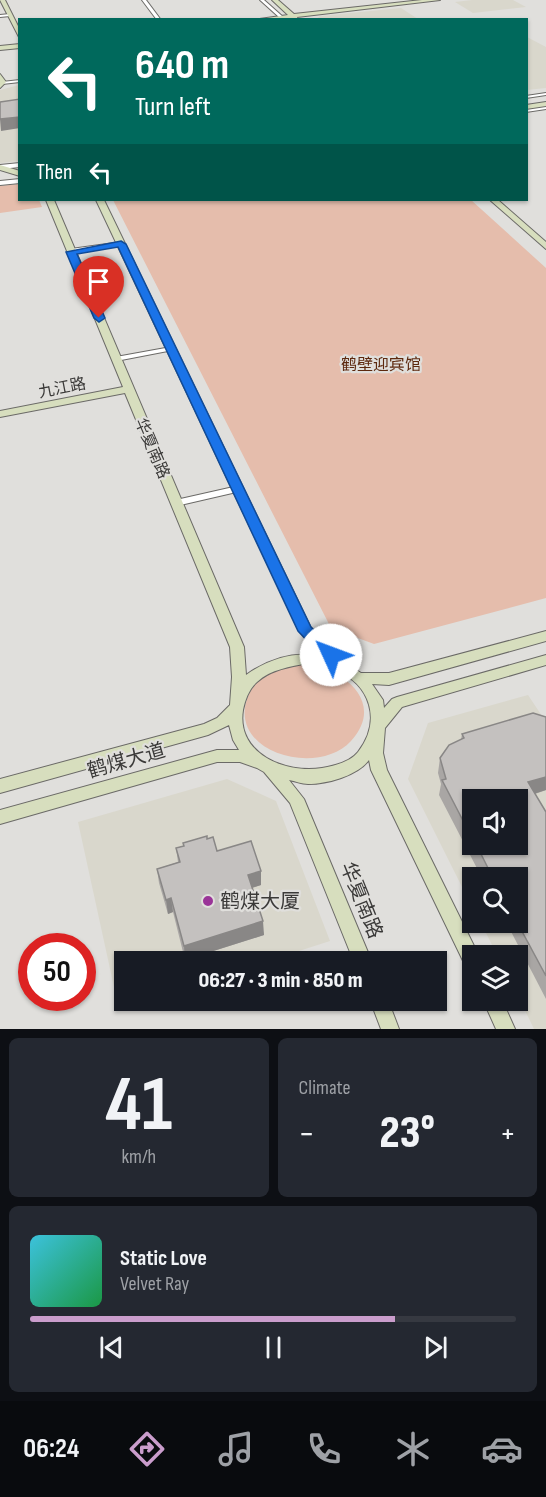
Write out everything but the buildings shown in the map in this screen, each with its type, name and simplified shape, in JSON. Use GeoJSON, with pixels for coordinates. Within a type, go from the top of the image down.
{"type":"FeatureCollection","features":[{"type":"Feature","properties":{"kind":"main road"},"geometry":{"type":"LineString","coordinates":[[2,0],[18,33]]}},
{"type":"Feature","properties":{"kind":"main road"},"geometry":{"type":"LineString","coordinates":[[270,0],[290,17],[449,0]]}},
{"type":"Feature","properties":{"kind":"main road"},"geometry":{"type":"LineString","coordinates":[[275,0],[290,17]]}},
{"type":"Feature","properties":{"kind":"main road"},"geometry":{"type":"LineString","coordinates":[[290,17],[436,0]]}},
{"type":"Feature","properties":{"kind":"main road"},"geometry":{"type":"LineString","coordinates":[[0,47],[18,45]]}},
{"type":"Feature","properties":{"kind":"main road"},"geometry":{"type":"LineString","coordinates":[[528,99],[546,96]]}},
{"type":"Feature","properties":{"kind":"main road"},"geometry":{"type":"LineString","coordinates":[[528,109],[546,106]]}},
{"type":"Feature","properties":{"kind":"main road"},"geometry":{"type":"LineString","coordinates":[[2,169],[18,167]]}},
{"type":"Feature","properties":{"kind":"main road"},"geometry":{"type":"LineString","coordinates":[[2,169],[18,176]]}},
{"type":"Feature","properties":{"kind":"main road"},"geometry":{"type":"LineString","coordinates":[[0,181],[18,177]]}},
{"type":"Feature","properties":{"kind":"main road","name":"华夏南路"},"geometry":{"type":"LineString","coordinates":[[50,201],[237,647],[239,677],[235,704]]}},
{"type":"Feature","properties":{"kind":"main road"},"geometry":{"type":"LineString","coordinates":[[100,201],[306,631],[345,667]]}},
{"type":"Feature","properties":{"kind":"main road"},"geometry":{"type":"LineString","coordinates":[[495,201],[546,246]]}},
{"type":"Feature","properties":{"kind":"main road"},"geometry":{"type":"LineString","coordinates":[[504,201],[546,237]]}},
{"type":"Feature","properties":{"kind":"main road","name":"九江路"},"geometry":{"type":"LineString","coordinates":[[0,412],[128,388]]}},
{"type":"Feature","properties":{"kind":"main road"},"geometry":{"type":"LineString","coordinates":[[361,678],[389,679],[546,636]]}},
{"type":"Feature","properties":{"kind":"main road","name":"鹤煤大道"},"geometry":{"type":"LineString","coordinates":[[0,786],[208,729],[222,722],[255,675],[285,660],[320,659],[345,667],[361,678],[374,694],[379,729]]}},
{"type":"Feature","properties":{"kind":"main road","name":"鹤煤大道"},"geometry":{"type":"LineString","coordinates":[[0,817],[217,756],[241,756],[295,776],[330,774],[360,759],[397,703],[546,660]]}},
{"type":"Feature","properties":{"kind":"main road","name":"鹤煤大道"},"geometry":{"type":"LineString","coordinates":[[235,704],[239,740],[264,765]]}},
{"type":"Feature","properties":{"kind":"main road"},"geometry":{"type":"LineString","coordinates":[[379,729],[375,753],[379,770],[464,945]]}},
{"type":"Feature","properties":{"kind":"main road","name":"华夏南路"},"geometry":{"type":"LineString","coordinates":[[264,765],[296,799],[358,951]]}},
{"type":"Feature","properties":{"kind":"main road"},"geometry":{"type":"LineString","coordinates":[[383,1011],[390,1029]]}},
{"type":"Feature","properties":{"kind":"main road"},"geometry":{"type":"LineString","coordinates":[[497,1011],[506,1029]]}},
{"type":"Feature","properties":{"kind":"street"},"geometry":{"type":"LineString","coordinates":[[144,0],[158,18]]}},
{"type":"Feature","properties":{"kind":"street"},"geometry":{"type":"LineString","coordinates":[[262,0],[290,17]]}},
{"type":"Feature","properties":{"kind":"street"},"geometry":{"type":"LineString","coordinates":[[0,16],[9,15]]}},
{"type":"Feature","properties":{"kind":"street"},"geometry":{"type":"LineString","coordinates":[[1,82],[18,81]]}},
{"type":"Feature","properties":{"kind":"street"},"geometry":{"type":"LineString","coordinates":[[71,252],[121,244]]}},
{"type":"Feature","properties":{"kind":"street"},"geometry":{"type":"LineString","coordinates":[[117,359],[171,349]]}},
{"type":"Feature","properties":{"kind":"street"},"geometry":{"type":"LineString","coordinates":[[176,503],[238,489]]}},
{"type":"Feature","properties":{"kind":"shaded area"},"geometry":{"type":"Polygon","coordinates":[[[513,0],[526,7],[473,13],[455,2],[513,0]]]}},
{"type":"Feature","properties":{"kind":"shaded area"},"geometry":{"type":"Polygon","coordinates":[[[401,8],[416,18],[317,18],[401,8]]]}},
{"type":"Feature","properties":{"kind":"shaded area"},"geometry":{"type":"Polygon","coordinates":[[[528,38],[546,47],[546,88],[528,90],[528,38]]]}},
{"type":"Feature","properties":{"kind":"shaded area"},"geometry":{"type":"Polygon","coordinates":[[[18,85],[18,161],[0,163],[0,90],[18,85]]]}},
{"type":"Feature","properties":{"kind":"shaded area"},"geometry":{"type":"Polygon","coordinates":[[[528,695],[546,722],[546,1029],[534,1029],[525,1011],[528,1011],[528,945],[492,945],[486,933],[528,933],[528,867],[462,867],[462,887],[408,779],[428,723],[528,695]]]}},
{"type":"Feature","properties":{"kind":"shaded area"},"geometry":{"type":"Polygon","coordinates":[[[227,779],[276,801],[330,941],[299,951],[114,951],[114,987],[78,822],[227,779]]]}},
{"type":"Feature","properties":{"kind":"green space"},"geometry":{"type":"Polygon","coordinates":[[[18,184],[18,201],[39,201],[42,207],[0,213],[0,186],[18,184]]]}},
{"type":"Feature","properties":{"kind":"green space","name":"鹤壁迎宾馆"},"geometry":{"type":"Polygon","coordinates":[[[114,201],[472,201],[546,268],[546,598],[374,644],[331,628],[114,201]]]}},
{"type":"Feature","properties":{"kind":"green space"},"geometry":{"type":"Polygon","coordinates":[[[296,664],[311,665],[341,677],[353,686],[361,698],[364,711],[361,726],[351,741],[336,752],[317,757],[298,758],[278,753],[262,745],[250,732],[245,716],[248,696],[252,689],[259,679],[269,672],[296,664]]]}},
{"type":"Feature","properties":{"kind":"place","name":"鹤煤大厦"},"geometry":{"type":"Point","coordinates":[208,901]}},
{"type":"Feature","properties":{"kind":"route"},"geometry":{"type":"LineString","coordinates":[[99,318],[71,252],[121,244],[306,631],[331,655]]}}]}
